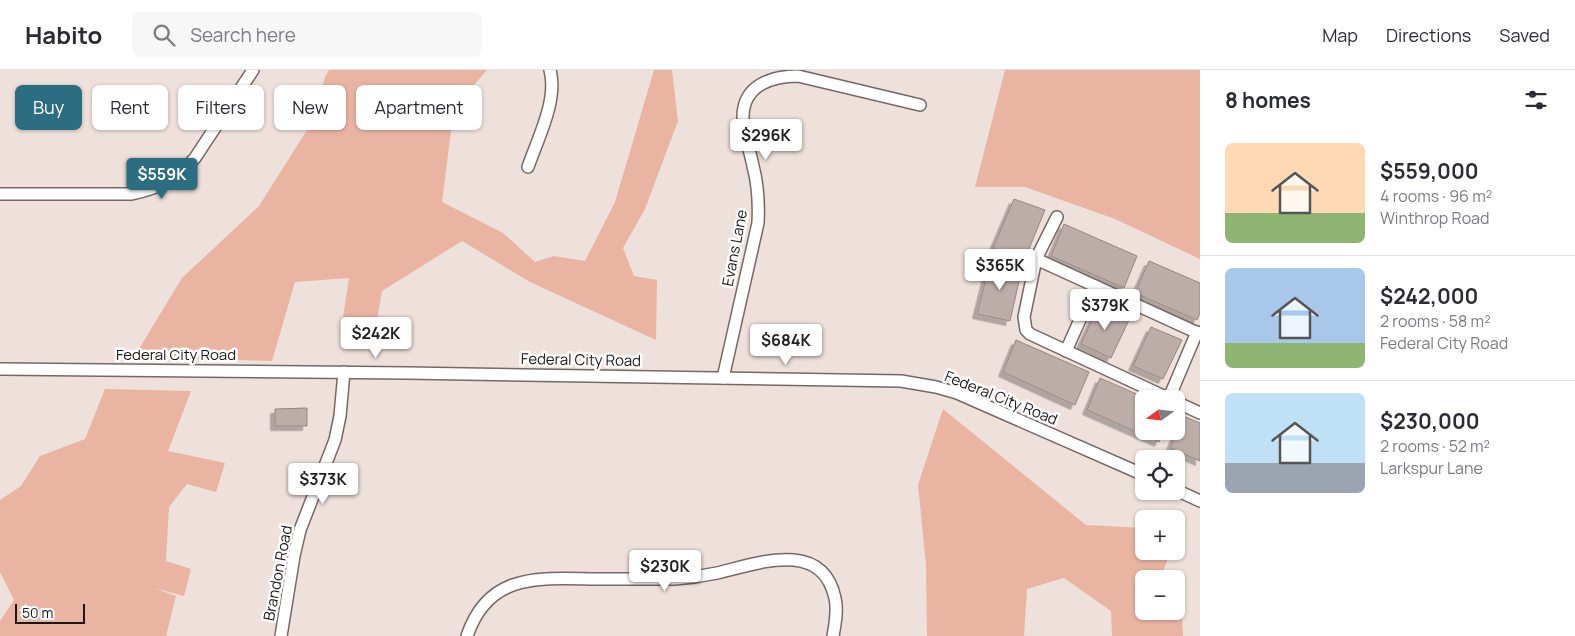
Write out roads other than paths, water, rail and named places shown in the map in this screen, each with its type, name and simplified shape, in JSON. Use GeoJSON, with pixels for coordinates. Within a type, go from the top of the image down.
{"type":"FeatureCollection","features":[{"type":"Feature","properties":{"kind":"street"},"geometry":{"type":"LineString","coordinates":[[0,194],[131,194],[160,186],[185,170],[195,158],[253,70]]}},
{"type":"Feature","properties":{"kind":"street"},"geometry":{"type":"LineString","coordinates":[[528,167],[550,102],[553,81],[550,70]]}},
{"type":"Feature","properties":{"kind":"street","name":"Evans Lane"},"geometry":{"type":"LineString","coordinates":[[723,378],[758,223],[758,192],[744,132],[743,117],[750,95],[755,89],[773,78],[798,76],[920,105]]}},
{"type":"Feature","properties":{"kind":"street"},"geometry":{"type":"LineString","coordinates":[[1057,217],[1036,259],[1024,317],[1026,330],[1030,334],[1150,390]]}},
{"type":"Feature","properties":{"kind":"street"},"geometry":{"type":"LineString","coordinates":[[1036,259],[1199,333],[1173,390]]}},
{"type":"Feature","properties":{"kind":"street"},"geometry":{"type":"LineString","coordinates":[[1066,351],[1095,286]]}},
{"type":"Feature","properties":{"kind":"street","name":"Federal City Road"},"geometry":{"type":"LineString","coordinates":[[0,369],[344,372],[901,382],[936,387],[957,393],[1135,471]]}},
{"type":"Feature","properties":{"kind":"street","name":"Brandon Road"},"geometry":{"type":"LineString","coordinates":[[282,636],[294,556],[300,530],[335,440],[340,416],[344,372]]}},
{"type":"Feature","properties":{"kind":"street"},"geometry":{"type":"LineString","coordinates":[[1185,406],[1200,413]]}},
{"type":"Feature","properties":{"kind":"street"},"geometry":{"type":"LineString","coordinates":[[1185,494],[1200,501]]}},
{"type":"Feature","properties":{"kind":"street"},"geometry":{"type":"LineString","coordinates":[[467,636],[477,614],[495,594],[506,587],[530,580],[675,579],[697,577],[781,559],[802,561],[819,570],[826,578],[836,598],[833,636]]}}]}
